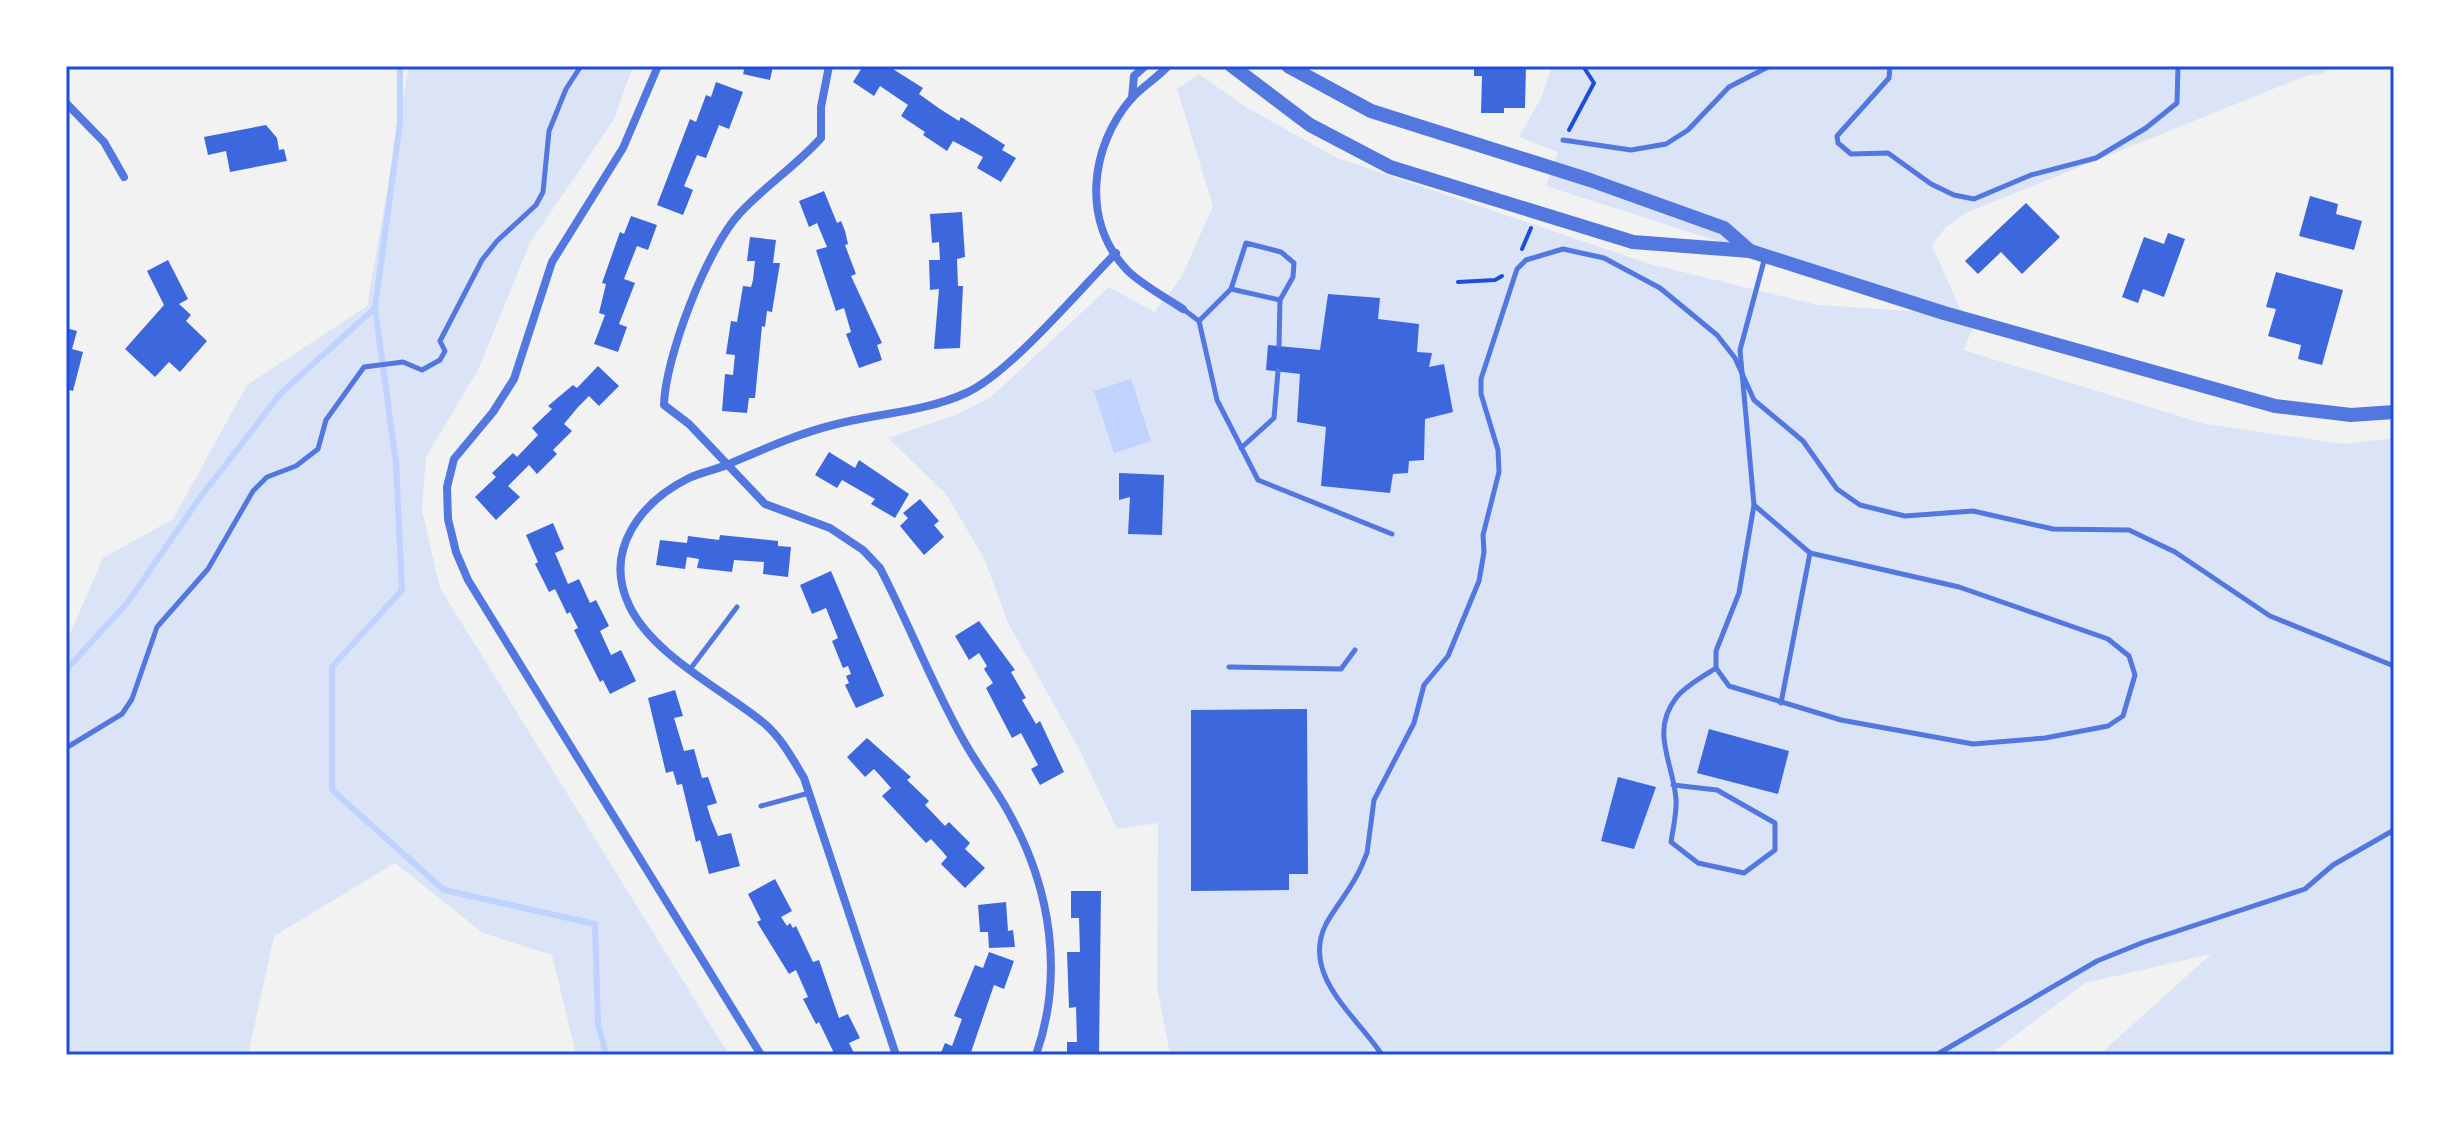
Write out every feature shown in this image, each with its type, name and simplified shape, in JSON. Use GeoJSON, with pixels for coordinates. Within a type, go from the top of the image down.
{"type":"FeatureCollection","features":[{"type":"Feature","properties":{"kind":"street"},"geometry":{"type":"LineString","coordinates":[[658,66],[623,148],[552,262],[514,379],[493,412],[454,459],[447,487],[448,519],[456,552],[468,580],[761,1055]]}},
{"type":"Feature","properties":{"kind":"street"},"geometry":{"type":"LineString","coordinates":[[829,66],[821,107],[821,138],[737,215],[713,253],[664,379],[664,405],[689,424],[765,504],[830,528],[863,550],[880,568],[960,734],[1010,815],[1029,855],[1049,924],[1047,1021],[1036,1055]]}},
{"type":"Feature","properties":{"kind":"street"},"geometry":{"type":"LineString","coordinates":[[1132,98],[1134,76],[1145,66]]}},
{"type":"Feature","properties":{"kind":"street"},"geometry":{"type":"LineString","coordinates":[[1168,66],[1132,98],[1108,136],[1095,178],[1099,214],[1116,253],[1128,270],[1183,309]]}},
{"type":"Feature","properties":{"kind":"street"},"geometry":{"type":"LineString","coordinates":[[1232,66],[1310,125],[1390,167],[1633,242],[1750,251],[1944,313],[2275,406],[2351,415],[2394,412]]}},
{"type":"Feature","properties":{"kind":"street"},"geometry":{"type":"LineString","coordinates":[[1288,66],[1371,111],[1590,180],[1724,228],[1750,251]]}},
{"type":"Feature","properties":{"kind":"street"},"geometry":{"type":"LineString","coordinates":[[66,103],[104,142],[124,177]]}},
{"type":"Feature","properties":{"kind":"street"},"geometry":{"type":"LineString","coordinates":[[896,1055],[809,793],[786,747],[766,725],[662,647],[628,605],[622,555],[633,524],[659,496],[690,477],[809,432],[927,407],[967,392],[1001,368],[1116,253]]}},
{"type":"Feature","properties":{"kind":"lane"},"geometry":{"type":"LineString","coordinates":[[66,748],[122,714],[132,699],[157,627],[208,569],[253,491],[267,477],[296,466],[318,449],[326,420],[364,367],[403,362],[422,370],[440,360],[445,351],[440,341],[482,260],[497,241],[536,205],[543,192],[549,131],[566,89],[581,66]]}},
{"type":"Feature","properties":{"kind":"lane"},"geometry":{"type":"LineString","coordinates":[[1563,140],[1631,150],[1666,144],[1688,130],[1729,87],[1770,66]]}},
{"type":"Feature","properties":{"kind":"lane"},"geometry":{"type":"LineString","coordinates":[[1890,66],[1889,78],[1837,136],[1838,143],[1851,154],[1888,153],[1931,184],[1974,199],[2031,175],[2096,158],[2121,145],[2177,103],[2178,66]]}},
{"type":"Feature","properties":{"kind":"lane"},"geometry":{"type":"LineString","coordinates":[[1199,321],[1231,289],[1246,243],[1290,256],[1294,263],[1293,277],[1280,300],[1279,346]]}},
{"type":"Feature","properties":{"kind":"lane"},"geometry":{"type":"LineString","coordinates":[[1382,1055],[1331,987],[1321,959],[1321,936],[1362,865],[1374,800],[1414,723],[1424,685],[1448,656],[1479,581],[1484,552],[1483,535],[1499,472],[1498,450],[1481,394],[1481,379],[1517,269],[1526,260],[1563,249],[1591,253],[1624,266],[1660,288],[1717,335],[1741,371],[1754,400],[1803,441],[1837,489],[1860,505],[1905,516],[1973,511],[2053,529],[2129,530],[2175,552],[2270,616],[2394,666]]}},
{"type":"Feature","properties":{"kind":"lane"},"geometry":{"type":"LineString","coordinates":[[1754,505],[1810,553],[1959,587],[2108,639],[2129,656],[2135,675],[2123,716],[2108,726],[2045,738],[1973,744],[1841,720],[1729,686],[1716,668],[1716,651],[1739,593],[1754,505],[1740,350],[1765,256]]}},
{"type":"Feature","properties":{"kind":"lane"},"geometry":{"type":"LineString","coordinates":[[1231,289],[1280,300]]}},
{"type":"Feature","properties":{"kind":"lane"},"geometry":{"type":"LineString","coordinates":[[1183,309],[1199,321],[1217,400],[1258,480],[1392,534]]}},
{"type":"Feature","properties":{"kind":"lane"},"geometry":{"type":"LineString","coordinates":[[1241,448],[1274,418],[1278,371]]}},
{"type":"Feature","properties":{"kind":"lane"},"geometry":{"type":"LineString","coordinates":[[1781,703],[1810,553]]}},
{"type":"Feature","properties":{"kind":"lane"},"geometry":{"type":"LineString","coordinates":[[691,668],[737,607]]}},
{"type":"Feature","properties":{"kind":"lane"},"geometry":{"type":"LineString","coordinates":[[1229,667],[1341,669],[1355,650]]}},
{"type":"Feature","properties":{"kind":"lane"},"geometry":{"type":"LineString","coordinates":[[1673,785],[1717,790],[1743,808],[1775,823],[1775,850],[1744,873],[1698,863],[1671,842],[1677,800],[1673,785],[1662,726],[1676,696],[1716,668]]}},
{"type":"Feature","properties":{"kind":"lane"},"geometry":{"type":"LineString","coordinates":[[761,806],[809,793]]}},
{"type":"Feature","properties":{"kind":"lane"},"geometry":{"type":"LineString","coordinates":[[1936,1055],[2097,961],[2144,942],[2305,889],[2333,865],[2394,830]]}},
{"type":"Feature","properties":{"kind":"path"},"geometry":{"type":"LineString","coordinates":[[1563,140],[1594,83],[1583,66]]}},
{"type":"Feature","properties":{"kind":"shaded area"},"geometry":{"type":"Polygon","coordinates":[[[409,66],[633,66],[614,119],[530,243],[478,370],[426,457],[422,510],[440,588],[729,1055],[576,1055],[552,955],[483,933],[395,863],[274,936],[248,1055],[66,1055],[66,643],[103,558],[173,519],[247,385],[367,306],[409,66]]]}},
{"type":"Feature","properties":{"kind":"shaded area"},"geometry":{"type":"Polygon","coordinates":[[[1552,66],[2332,66],[2322,74],[2308,75],[1966,213],[1945,228],[1932,246],[1965,319],[1976,322],[1963,350],[2205,424],[2344,444],[2394,438],[2394,1055],[2099,1055],[2211,954],[2085,983],[1989,1055],[1170,1055],[1157,987],[1158,823],[1117,829],[1078,747],[1008,623],[984,558],[946,494],[888,438],[956,415],[991,397],[1109,287],[1154,312],[1181,278],[1213,206],[1177,89],[1199,74],[1244,106],[1337,158],[1650,264],[1818,305],[1942,313],[1546,186],[1558,152],[1519,137],[1541,98],[1552,66]]]}},
{"type":"Feature","properties":{"kind":"water"},"geometry":{"type":"Polygon","coordinates":[[[1131,379],[1151,441],[1114,453],[1094,391],[1131,379]]]}},
{"type":"Feature","properties":{"kind":"building"},"geometry":{"type":"Polygon","coordinates":[[[745,66],[773,66],[770,80],[743,74],[745,66]]]}},
{"type":"Feature","properties":{"kind":"building"},"geometry":{"type":"Polygon","coordinates":[[[863,66],[888,66],[923,88],[919,94],[940,109],[959,121],[961,117],[1005,145],[1002,150],[1016,158],[1001,182],[977,168],[983,157],[953,141],[947,151],[923,135],[925,132],[901,116],[908,105],[880,86],[874,96],[853,82],[863,66]]]}},
{"type":"Feature","properties":{"kind":"building"},"geometry":{"type":"Polygon","coordinates":[[[1474,66],[1526,66],[1525,108],[1504,108],[1504,113],[1481,113],[1482,76],[1474,76],[1474,66]]]}},
{"type":"Feature","properties":{"kind":"building"},"geometry":{"type":"Polygon","coordinates":[[[716,82],[743,92],[729,129],[719,125],[706,158],[697,155],[684,186],[693,190],[683,215],[657,205],[690,119],[696,122],[706,95],[711,97],[716,82]]]}},
{"type":"Feature","properties":{"kind":"building"},"geometry":{"type":"Polygon","coordinates":[[[266,125],[277,138],[279,150],[284,149],[287,161],[230,172],[226,151],[208,155],[204,137],[266,125]]]}},
{"type":"Feature","properties":{"kind":"building"},"geometry":{"type":"Polygon","coordinates":[[[824,191],[837,223],[841,221],[845,231],[848,244],[845,245],[856,274],[851,276],[882,343],[877,345],[882,360],[859,368],[846,334],[851,332],[844,308],[836,311],[816,250],[827,247],[817,223],[809,227],[799,201],[824,191]]]}},
{"type":"Feature","properties":{"kind":"building"},"geometry":{"type":"Polygon","coordinates":[[[2310,196],[2338,204],[2336,214],[2362,221],[2354,250],[2299,236],[2310,196]]]}},
{"type":"Feature","properties":{"kind":"building"},"geometry":{"type":"Polygon","coordinates":[[[2026,203],[2060,237],[2022,274],[2001,252],[1978,274],[1965,261],[2026,203]]]}},
{"type":"Feature","properties":{"kind":"building"},"geometry":{"type":"Polygon","coordinates":[[[962,212],[965,257],[957,259],[958,286],[963,286],[960,348],[934,349],[939,289],[930,290],[929,260],[940,260],[939,242],[932,243],[930,214],[962,212]]]}},
{"type":"Feature","properties":{"kind":"building"},"geometry":{"type":"Polygon","coordinates":[[[631,216],[657,225],[648,250],[637,246],[624,279],[635,283],[619,324],[627,327],[618,352],[594,344],[605,315],[599,313],[606,284],[602,283],[620,232],[624,234],[631,216]]]}},
{"type":"Feature","properties":{"kind":"building"},"geometry":{"type":"Polygon","coordinates":[[[2168,233],[2185,239],[2164,297],[2143,289],[2138,303],[2122,297],[2144,237],[2164,244],[2168,233]]]}},
{"type":"Feature","properties":{"kind":"building"},"geometry":{"type":"Polygon","coordinates":[[[750,237],[776,240],[773,263],[780,263],[772,312],[767,311],[765,327],[762,326],[755,398],[749,398],[747,413],[722,411],[725,374],[733,375],[735,355],[726,354],[731,321],[737,322],[743,286],[751,287],[753,280],[755,261],[747,261],[750,237]]]}},
{"type":"Feature","properties":{"kind":"building"},"geometry":{"type":"Polygon","coordinates":[[[168,260],[188,299],[179,304],[191,315],[186,321],[207,341],[180,372],[169,362],[155,377],[125,349],[164,305],[147,271],[168,260]]]}},
{"type":"Feature","properties":{"kind":"building"},"geometry":{"type":"Polygon","coordinates":[[[2276,272],[2343,290],[2322,365],[2298,359],[2301,345],[2268,336],[2276,309],[2266,307],[2276,272]]]}},
{"type":"Feature","properties":{"kind":"building"},"geometry":{"type":"Polygon","coordinates":[[[1328,294],[1380,298],[1378,319],[1419,324],[1417,352],[1432,353],[1429,367],[1444,364],[1453,412],[1425,419],[1424,460],[1409,461],[1408,473],[1393,474],[1390,493],[1321,486],[1326,427],[1297,422],[1300,374],[1266,370],[1268,345],[1320,350],[1328,294]]]}},
{"type":"Feature","properties":{"kind":"building"},"geometry":{"type":"Polygon","coordinates":[[[66,328],[77,331],[72,349],[83,352],[73,391],[66,389],[66,328]]]}},
{"type":"Feature","properties":{"kind":"building"},"geometry":{"type":"Polygon","coordinates":[[[598,366],[619,386],[599,406],[589,396],[578,407],[564,424],[572,431],[553,450],[557,454],[537,474],[529,465],[508,486],[520,497],[496,520],[475,497],[496,477],[492,473],[513,453],[517,457],[538,435],[532,428],[552,409],[548,406],[573,385],[577,388],[598,366]]]}},
{"type":"Feature","properties":{"kind":"building"},"geometry":{"type":"Polygon","coordinates":[[[829,452],[855,468],[859,460],[909,494],[895,518],[871,504],[875,499],[842,480],[837,488],[815,475],[829,452]]]}},
{"type":"Feature","properties":{"kind":"building"},"geometry":{"type":"Polygon","coordinates":[[[1119,473],[1164,475],[1162,535],[1128,534],[1130,497],[1119,500],[1119,473]]]}},
{"type":"Feature","properties":{"kind":"building"},"geometry":{"type":"Polygon","coordinates":[[[920,499],[939,521],[934,525],[944,537],[924,555],[900,526],[908,518],[903,513],[920,499]]]}},
{"type":"Feature","properties":{"kind":"building"},"geometry":{"type":"Polygon","coordinates":[[[553,523],[564,549],[555,553],[568,584],[579,579],[590,603],[596,600],[609,626],[600,631],[611,655],[621,650],[636,681],[610,694],[603,680],[600,682],[574,630],[578,628],[570,612],[567,614],[555,589],[549,592],[535,564],[538,562],[526,535],[553,523]]]}},
{"type":"Feature","properties":{"kind":"building"},"geometry":{"type":"Polygon","coordinates":[[[720,535],[778,541],[778,546],[791,547],[788,577],[763,574],[764,562],[734,560],[732,572],[697,568],[699,559],[687,557],[685,569],[656,565],[660,540],[687,543],[688,536],[719,540],[720,535]]]}},
{"type":"Feature","properties":{"kind":"building"},"geometry":{"type":"Polygon","coordinates":[[[831,571],[884,696],[856,708],[845,685],[849,683],[846,676],[851,674],[848,666],[843,668],[832,641],[838,638],[826,608],[812,614],[800,585],[831,571]]]}},
{"type":"Feature","properties":{"kind":"building"},"geometry":{"type":"Polygon","coordinates":[[[979,621],[1015,670],[1011,672],[1026,698],[1022,700],[1036,724],[1040,721],[1064,772],[1040,785],[1031,769],[1038,765],[1021,733],[1012,738],[986,688],[993,683],[984,669],[987,666],[979,653],[969,660],[955,636],[979,621]]]}},
{"type":"Feature","properties":{"kind":"building"},"geometry":{"type":"Polygon","coordinates":[[[675,690],[683,716],[674,718],[684,751],[694,749],[702,778],[708,777],[717,803],[707,806],[711,819],[718,836],[731,833],[740,866],[709,874],[700,840],[696,842],[682,784],[677,785],[673,771],[666,773],[648,698],[675,690]]]}},
{"type":"Feature","properties":{"kind":"building"},"geometry":{"type":"Polygon","coordinates":[[[1307,709],[1308,874],[1289,874],[1289,890],[1191,891],[1191,710],[1307,709]]]}},
{"type":"Feature","properties":{"kind":"building"},"geometry":{"type":"Polygon","coordinates":[[[1709,729],[1789,751],[1778,794],[1697,773],[1709,729]]]}},
{"type":"Feature","properties":{"kind":"building"},"geometry":{"type":"Polygon","coordinates":[[[867,738],[911,777],[907,780],[929,801],[925,805],[945,826],[949,822],[970,843],[965,849],[985,868],[965,888],[941,864],[947,857],[942,851],[931,839],[926,843],[882,796],[891,788],[885,781],[874,769],[865,777],[847,757],[867,738]]]}},
{"type":"Feature","properties":{"kind":"building"},"geometry":{"type":"Polygon","coordinates":[[[1618,777],[1656,787],[1634,849],[1601,841],[1618,777]]]}},
{"type":"Feature","properties":{"kind":"building"},"geometry":{"type":"Polygon","coordinates":[[[775,879],[792,911],[781,917],[787,926],[790,923],[793,928],[796,926],[813,962],[819,960],[839,1018],[848,1014],[860,1038],[849,1043],[855,1055],[831,1055],[833,1051],[819,1022],[816,1024],[803,999],[808,997],[796,970],[789,974],[757,922],[761,920],[748,894],[775,879]]]}},
{"type":"Feature","properties":{"kind":"building"},"geometry":{"type":"Polygon","coordinates":[[[1071,891],[1101,891],[1099,1055],[1067,1055],[1067,1042],[1077,1042],[1076,1007],[1069,1008],[1067,952],[1080,952],[1079,918],[1071,918],[1071,891]]]}},
{"type":"Feature","properties":{"kind":"building"},"geometry":{"type":"Polygon","coordinates":[[[1006,902],[1008,931],[1013,930],[1015,947],[989,948],[988,932],[980,932],[978,905],[1006,902]]]}},
{"type":"Feature","properties":{"kind":"building"},"geometry":{"type":"Polygon","coordinates":[[[989,952],[1014,961],[1004,989],[994,985],[970,1055],[940,1055],[945,1043],[952,1046],[962,1019],[954,1016],[975,965],[983,968],[989,952]]]}},
{"type":"Feature","properties":{"kind":"waterway"},"geometry":{"type":"LineString","coordinates":[[66,670],[128,602],[199,499],[281,393],[375,308],[400,122],[400,66]]}},
{"type":"Feature","properties":{"kind":"waterway"},"geometry":{"type":"LineString","coordinates":[[375,308],[396,463],[402,590],[332,667],[332,790],[444,890],[595,924],[598,1024],[606,1055]]}}]}
